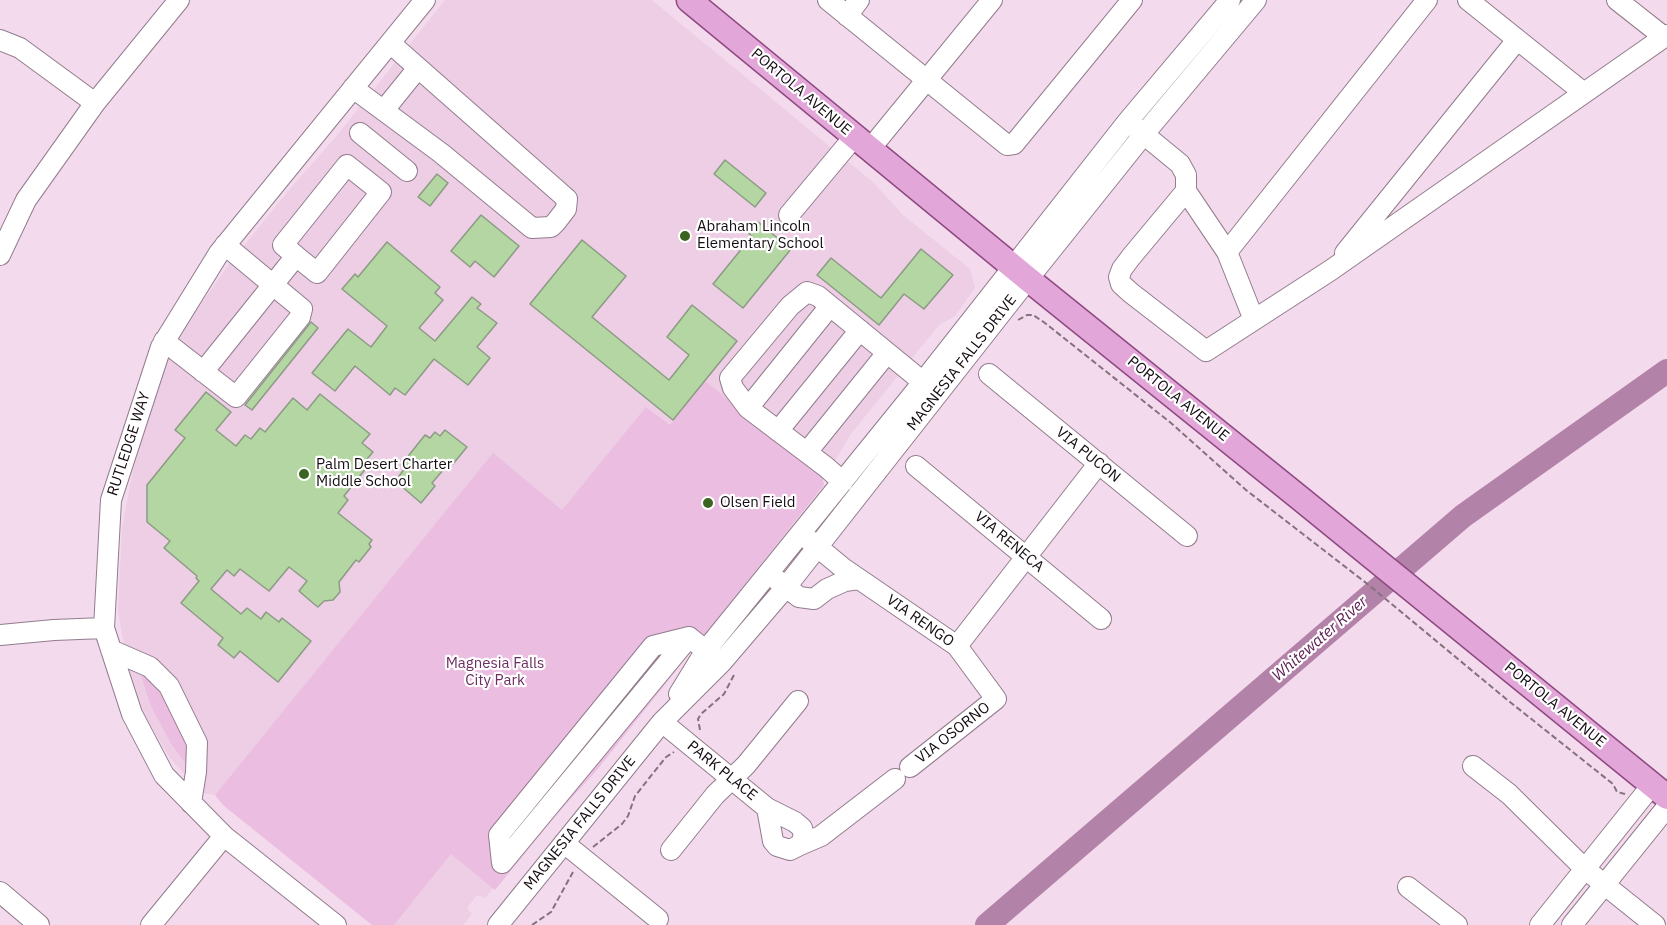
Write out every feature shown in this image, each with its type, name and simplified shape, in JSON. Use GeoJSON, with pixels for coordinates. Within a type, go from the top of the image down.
{"type":"FeatureCollection","features":[{"type":"Feature","properties":{"kind":"main road","name":"PORTOLA AVENUE"},"geometry":{"type":"LineString","coordinates":[[689,0],[1020,273],[1532,687],[1652,795]]}},
{"type":"Feature","properties":{"kind":"street"},"geometry":{"type":"LineString","coordinates":[[0,255],[26,200],[95,103],[179,0]]}},
{"type":"Feature","properties":{"kind":"street","name":"RUTLEDGE WAY"},"geometry":{"type":"LineString","coordinates":[[336,925],[224,836],[191,803],[164,775],[137,724],[104,628],[111,500],[160,347],[225,245],[425,0]]}},
{"type":"Feature","properties":{"kind":"street"},"geometry":{"type":"LineString","coordinates":[[828,0],[1006,145],[1014,144],[1132,0]]}},
{"type":"Feature","properties":{"kind":"street"},"geometry":{"type":"LineString","coordinates":[[847,16],[859,0]]}},
{"type":"Feature","properties":{"kind":"street"},"geometry":{"type":"LineString","coordinates":[[789,215],[927,80],[992,0]]}},
{"type":"Feature","properties":{"kind":"street","name":"MAGNESIA FALLS DRIVE"},"geometry":{"type":"LineString","coordinates":[[714,656],[786,587],[818,547],[1128,122],[1230,0]]}},
{"type":"Feature","properties":{"kind":"street","name":"MAGNESIA FALLS DRIVE"},"geometry":{"type":"LineString","coordinates":[[498,925],[714,656],[769,573],[923,382],[1144,134],[1256,0]]}},
{"type":"Feature","properties":{"kind":"street"},"geometry":{"type":"LineString","coordinates":[[1227,252],[1427,0]]}},
{"type":"Feature","properties":{"kind":"street"},"geometry":{"type":"LineString","coordinates":[[1468,0],[1584,93]]}},
{"type":"Feature","properties":{"kind":"street"},"geometry":{"type":"LineString","coordinates":[[1186,191],[1122,269],[1119,277],[1121,284],[1206,351],[1331,270],[1665,36],[1617,0]]}},
{"type":"Feature","properties":{"kind":"street"},"geometry":{"type":"LineString","coordinates":[[0,40],[20,48],[95,103]]}},
{"type":"Feature","properties":{"kind":"street"},"geometry":{"type":"LineString","coordinates":[[1331,270],[1516,40]]}},
{"type":"Feature","properties":{"kind":"street"},"geometry":{"type":"LineString","coordinates":[[354,88],[441,153],[532,228],[551,227],[566,209],[567,199],[390,44]]}},
{"type":"Feature","properties":{"kind":"street"},"geometry":{"type":"LineString","coordinates":[[384,110],[418,68]]}},
{"type":"Feature","properties":{"kind":"street"},"geometry":{"type":"LineString","coordinates":[[1128,122],[1180,164],[1186,175],[1186,191],[1227,252],[1254,320]]}},
{"type":"Feature","properties":{"kind":"street"},"geometry":{"type":"LineString","coordinates":[[381,150],[402,124]]}},
{"type":"Feature","properties":{"kind":"street"},"geometry":{"type":"LineString","coordinates":[[360,133],[407,171]]}},
{"type":"Feature","properties":{"kind":"street"},"geometry":{"type":"LineString","coordinates":[[347,165],[381,192],[317,273],[296,256],[283,245],[347,165]]}},
{"type":"Feature","properties":{"kind":"street"},"geometry":{"type":"LineString","coordinates":[[164,342],[236,397],[300,317],[302,309],[225,245]]}},
{"type":"Feature","properties":{"kind":"street"},"geometry":{"type":"LineString","coordinates":[[203,372],[296,256]]}},
{"type":"Feature","properties":{"kind":"street"},"geometry":{"type":"LineString","coordinates":[[843,482],[748,408],[733,388],[730,378],[790,306],[807,292],[818,296],[923,382]]}},
{"type":"Feature","properties":{"kind":"street"},"geometry":{"type":"LineString","coordinates":[[748,408],[830,306]]}},
{"type":"Feature","properties":{"kind":"street"},"geometry":{"type":"LineString","coordinates":[[778,431],[860,330]]}},
{"type":"Feature","properties":{"kind":"street"},"geometry":{"type":"LineString","coordinates":[[807,452],[887,352]]}},
{"type":"Feature","properties":{"kind":"street","name":"VIA PUCON"},"geometry":{"type":"LineString","coordinates":[[989,375],[1187,536]]}},
{"type":"Feature","properties":{"kind":"street"},"geometry":{"type":"LineString","coordinates":[[957,646],[1099,463]]}},
{"type":"Feature","properties":{"kind":"street","name":"VIA RENECA"},"geometry":{"type":"LineString","coordinates":[[916,466],[1101,619]]}},
{"type":"Feature","properties":{"kind":"street","name":"VIA RENGO"},"geometry":{"type":"LineString","coordinates":[[801,533],[859,579],[957,646],[996,699]]}},
{"type":"Feature","properties":{"kind":"street"},"geometry":{"type":"LineString","coordinates":[[769,573],[799,597],[814,598],[845,581],[859,579]]}},
{"type":"Feature","properties":{"kind":"street"},"geometry":{"type":"LineString","coordinates":[[0,635],[104,628]]}},
{"type":"Feature","properties":{"kind":"street"},"geometry":{"type":"LineString","coordinates":[[502,863],[499,835],[653,646],[689,637],[714,656]]}},
{"type":"Feature","properties":{"kind":"street"},"geometry":{"type":"LineString","coordinates":[[111,650],[150,668],[169,686],[197,743],[196,772],[191,803]]}},
{"type":"Feature","properties":{"kind":"street","name":"VIA OSORNO"},"geometry":{"type":"LineString","coordinates":[[795,847],[822,836],[996,699]]}},
{"type":"Feature","properties":{"kind":"street"},"geometry":{"type":"LineString","coordinates":[[671,850],[731,779],[746,765],[798,701]]}},
{"type":"Feature","properties":{"kind":"street","name":"PARK PLACE"},"geometry":{"type":"LineString","coordinates":[[662,722],[767,808],[773,841],[777,846],[795,847]]}},
{"type":"Feature","properties":{"kind":"street"},"geometry":{"type":"LineString","coordinates":[[1473,766],[1509,794],[1585,869],[1655,925]]}},
{"type":"Feature","properties":{"kind":"street"},"geometry":{"type":"LineString","coordinates":[[1540,925],[1585,869],[1652,795]]}},
{"type":"Feature","properties":{"kind":"street"},"geometry":{"type":"LineString","coordinates":[[1572,925],[1667,807]]}},
{"type":"Feature","properties":{"kind":"street"},"geometry":{"type":"LineString","coordinates":[[151,925],[224,836]]}},
{"type":"Feature","properties":{"kind":"street"},"geometry":{"type":"LineString","coordinates":[[564,843],[658,919]]}},
{"type":"Feature","properties":{"kind":"street"},"geometry":{"type":"LineString","coordinates":[[1408,888],[1457,925]]}},
{"type":"Feature","properties":{"kind":"street"},"geometry":{"type":"LineString","coordinates":[[0,892],[39,925]]}},
{"type":"Feature","properties":{"kind":"path"},"geometry":{"type":"LineString","coordinates":[[1370,586],[1613,784],[1617,792],[1652,795]]}},
{"type":"Feature","properties":{"kind":"shaded area"},"geometry":{"type":"Polygon","coordinates":[[[445,0],[652,0],[874,183],[903,215],[970,269],[975,288],[955,316],[939,325],[850,435],[838,456],[822,476],[673,420],[670,426],[647,407],[562,510],[493,454],[215,795],[202,793],[169,757],[144,714],[126,658],[118,610],[122,528],[134,466],[154,393],[178,336],[227,267],[289,190],[334,139],[445,0]]]}},
{"type":"Feature","properties":{"kind":"shaded area"},"geometry":{"type":"Polygon","coordinates":[[[451,854],[493,888],[485,898],[477,895],[467,908],[472,914],[463,925],[394,925],[451,854]]]}},
{"type":"Feature","properties":{"kind":"green space","name":"Magnesia Falls City Park"},"geometry":{"type":"Polygon","coordinates":[[[705,381],[822,476],[824,485],[596,771],[556,815],[495,890],[451,854],[394,925],[372,925],[223,805],[215,795],[493,453],[562,510],[646,407],[670,425],[705,381]]]}},
{"type":"Feature","properties":{"kind":"green space"},"geometry":{"type":"Polygon","coordinates":[[[141,675],[150,678],[163,694],[186,745],[188,753],[186,761],[172,745],[150,704],[141,675]]]}},
{"type":"Feature","properties":{"kind":"building"},"geometry":{"type":"Polygon","coordinates":[[[725,160],[766,193],[755,207],[714,174],[725,160]]]}},
{"type":"Feature","properties":{"kind":"building"},"geometry":{"type":"Polygon","coordinates":[[[437,174],[448,183],[430,206],[418,197],[437,174]]]}},
{"type":"Feature","properties":{"kind":"building"},"geometry":{"type":"Polygon","coordinates":[[[481,215],[519,246],[494,277],[475,261],[470,267],[451,251],[481,215]]]}},
{"type":"Feature","properties":{"kind":"building"},"geometry":{"type":"Polygon","coordinates":[[[758,222],[791,249],[743,308],[713,284],[752,236],[749,234],[758,222]]]}},
{"type":"Feature","properties":{"kind":"building"},"geometry":{"type":"Polygon","coordinates":[[[582,240],[626,276],[592,317],[669,380],[689,355],[667,337],[692,305],[737,341],[673,420],[530,304],[582,240]]]}},
{"type":"Feature","properties":{"kind":"building"},"geometry":{"type":"Polygon","coordinates":[[[387,242],[440,287],[435,293],[443,300],[419,328],[435,341],[472,297],[481,304],[477,308],[497,323],[477,347],[490,358],[468,385],[434,359],[405,395],[395,388],[390,395],[355,366],[335,391],[312,373],[348,329],[371,347],[387,326],[342,289],[355,274],[358,277],[387,242]]]}},
{"type":"Feature","properties":{"kind":"building"},"geometry":{"type":"Polygon","coordinates":[[[921,249],[953,275],[924,309],[904,294],[879,325],[817,275],[831,258],[881,298],[921,249]]]}},
{"type":"Feature","properties":{"kind":"building"},"geometry":{"type":"Polygon","coordinates":[[[311,322],[318,328],[252,410],[245,405],[311,322]]]}},
{"type":"Feature","properties":{"kind":"building"},"geometry":{"type":"Polygon","coordinates":[[[206,392],[231,412],[216,430],[236,446],[245,435],[251,439],[260,428],[265,432],[293,398],[307,410],[320,394],[370,434],[362,443],[373,452],[367,459],[371,462],[344,496],[348,500],[338,513],[372,540],[369,544],[371,547],[359,562],[356,560],[339,582],[340,592],[333,600],[324,601],[318,607],[299,591],[307,581],[289,567],[269,591],[240,569],[234,576],[227,570],[211,589],[241,614],[247,608],[261,619],[266,612],[279,622],[282,618],[311,641],[278,682],[240,651],[234,658],[218,645],[223,638],[181,603],[199,581],[197,576],[164,548],[170,541],[147,522],[147,485],[185,438],[175,430],[206,392]]]}},
{"type":"Feature","properties":{"kind":"building"},"geometry":{"type":"Polygon","coordinates":[[[445,430],[467,447],[453,464],[450,462],[432,483],[435,486],[421,503],[400,485],[404,480],[399,476],[405,468],[401,465],[425,435],[430,438],[435,432],[440,436],[445,430]]]}},
{"type":"Feature","properties":{"kind":"waterway","name":"Whitewater River"},"geometry":{"type":"LineString","coordinates":[[987,925],[1463,516],[1667,371]]}},
{"type":"Feature","properties":{"kind":"place","name":"Abraham Lincoln Elementary School"},"geometry":{"type":"Point","coordinates":[685,236]}},
{"type":"Feature","properties":{"kind":"place","name":"Palm Desert Charter Middle School"},"geometry":{"type":"Point","coordinates":[304,474]}},
{"type":"Feature","properties":{"kind":"place","name":"Olsen Field"},"geometry":{"type":"Point","coordinates":[708,503]}}]}
